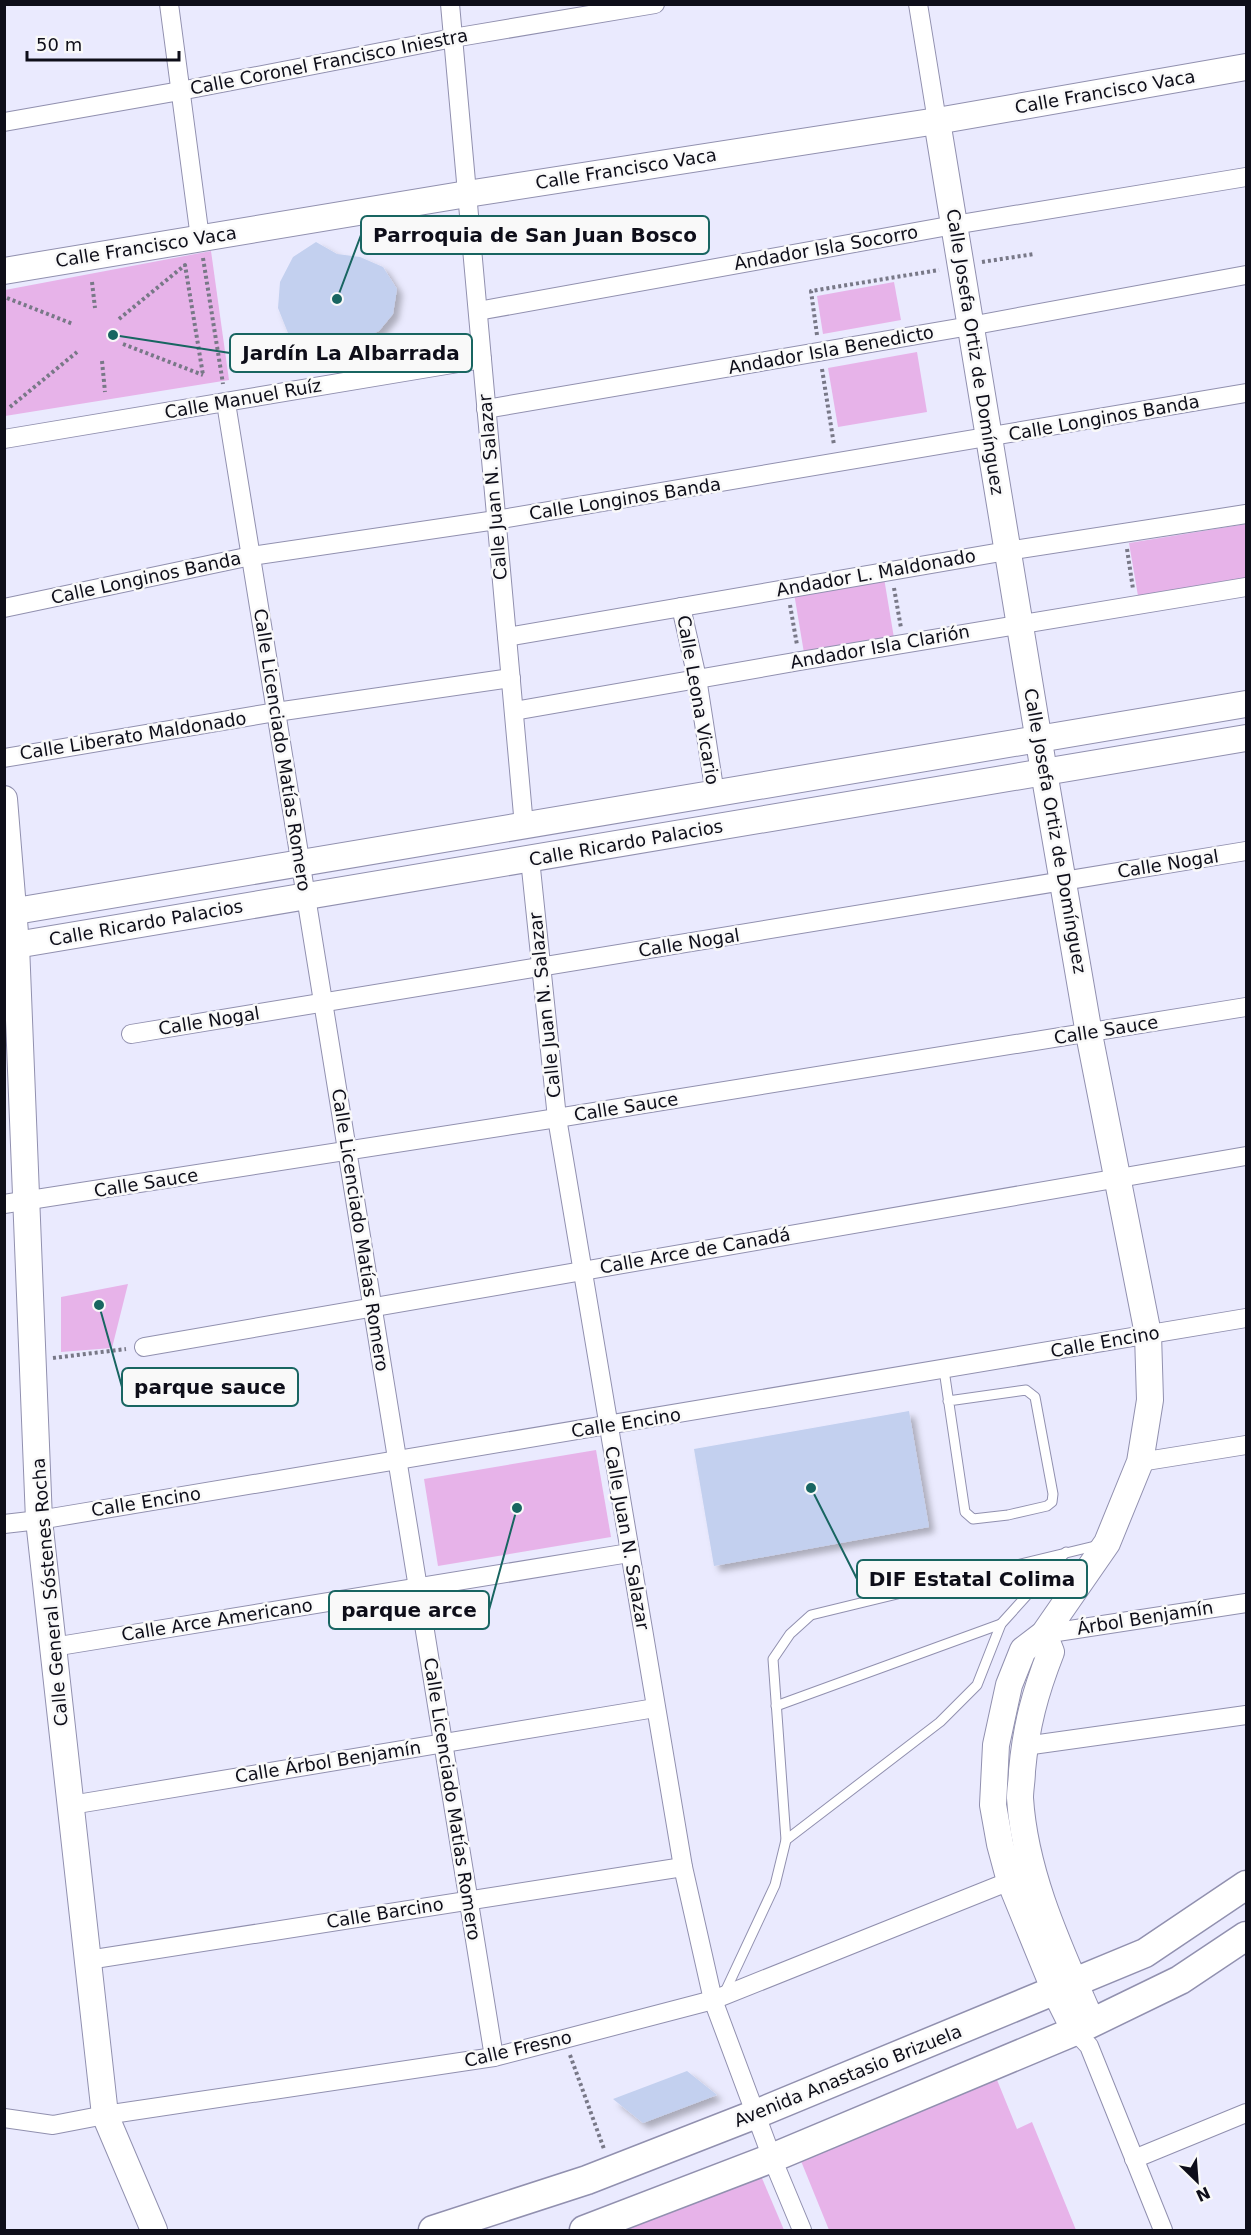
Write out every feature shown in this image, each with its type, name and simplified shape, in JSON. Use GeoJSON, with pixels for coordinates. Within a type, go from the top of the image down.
{"type":"FeatureCollection","features":[{"type":"Feature","properties":{"kind":"main road","name":"Avenida Anastasio Brizuela"},"geometry":{"type":"LineString","coordinates":[[433,2230],[612,2170],[756,2114],[1145,1953],[1246,1885]]}},
{"type":"Feature","properties":{"kind":"main road"},"geometry":{"type":"LineString","coordinates":[[584,2230],[1085,2033],[1180,1980],[1246,1936]]}},
{"type":"Feature","properties":{"kind":"street"},"geometry":{"type":"LineString","coordinates":[[169,4],[200,238]]}},
{"type":"Feature","properties":{"kind":"street","name":"Calle Juan N. Salazar"},"geometry":{"type":"LineString","coordinates":[[450,4],[524,826]]}},
{"type":"Feature","properties":{"kind":"street","name":"Calle Coronel Francisco Iniestra"},"geometry":{"type":"LineString","coordinates":[[4,122],[180,91],[453,38],[655,4]]}},
{"type":"Feature","properties":{"kind":"street","name":"Calle Josefa Ortiz de Domínguez"},"geometry":{"type":"LineString","coordinates":[[918,4],[988,438],[1089,1034],[1148,1334],[1150,1400],[1140,1462],[1107,1543],[1044,1634],[1023,1650],[1009,1685],[996,1745],[993,1805],[999,1844],[1010,1881],[1064,1986],[1085,2033]]}},
{"type":"Feature","properties":{"kind":"street","name":"Calle Francisco Vaca"},"geometry":{"type":"LineString","coordinates":[[4,271],[467,194],[937,121],[1246,67]]}},
{"type":"Feature","properties":{"kind":"street","name":"Andador Isla Socorro"},"geometry":{"type":"LineString","coordinates":[[478,311],[954,225],[1246,177]]}},
{"type":"Feature","properties":{"kind":"street","name":"Andador Isla Benedicto"},"geometry":{"type":"LineString","coordinates":[[486,410],[970,326],[1246,275]]}},
{"type":"Feature","properties":{"kind":"street","name":"Calle Manuel Ruíz"},"geometry":{"type":"LineString","coordinates":[[4,439],[482,358]]}},
{"type":"Feature","properties":{"kind":"street","name":"Calle Longinos Banda"},"geometry":{"type":"LineString","coordinates":[[4,608],[251,556],[496,520],[1246,393]]}},
{"type":"Feature","properties":{"kind":"street","name":"Calle Licenciado Matías Romero"},"geometry":{"type":"LineString","coordinates":[[226,403],[494,2057]]}},
{"type":"Feature","properties":{"kind":"street","name":"Andador L. Maldonado"},"geometry":{"type":"LineString","coordinates":[[507,637],[1007,551],[1246,514]]}},
{"type":"Feature","properties":{"kind":"street","name":"Andador Isla Clarión"},"geometry":{"type":"LineString","coordinates":[[514,711],[696,678],[1246,587]]}},
{"type":"Feature","properties":{"kind":"street","name":"Calle Leona Vicario"},"geometry":{"type":"LineString","coordinates":[[681,607],[696,678],[715,794]]}},
{"type":"Feature","properties":{"kind":"street","name":"Calle Liberato Maldonado"},"geometry":{"type":"LineString","coordinates":[[4,758],[276,712],[511,678]]}},
{"type":"Feature","properties":{"kind":"street","name":"Calle Ricardo Palacios"},"geometry":{"type":"LineString","coordinates":[[9,912],[1246,705]]}},
{"type":"Feature","properties":{"kind":"street","name":"Calle Ricardo Palacios"},"geometry":{"type":"LineString","coordinates":[[10,946],[1246,738]]}},
{"type":"Feature","properties":{"kind":"street","name":"Calle General Sóstenes Rocha"},"geometry":{"type":"LineString","coordinates":[[5,800],[15,1203],[33,1360],[39,1520],[105,2115],[154,2230]]}},
{"type":"Feature","properties":{"kind":"street","name":"Calle Nogal"},"geometry":{"type":"LineString","coordinates":[[131,1034],[1246,851]]}},
{"type":"Feature","properties":{"kind":"street","name":"Calle Juan N. Salazar"},"geometry":{"type":"LineString","coordinates":[[530,859],[557,1118],[683,1867],[718,1999],[756,2114],[802,2230]]}},
{"type":"Feature","properties":{"kind":"street","name":"Calle Sauce"},"geometry":{"type":"LineString","coordinates":[[15,1203],[1089,1034],[1246,1007]]}},
{"type":"Feature","properties":{"kind":"street","name":"Calle Arce de Canadá"},"geometry":{"type":"LineString","coordinates":[[144,1347],[1246,1156]]}},
{"type":"Feature","properties":{"kind":"street","name":"Calle Encino"},"geometry":{"type":"LineString","coordinates":[[4,1524],[398,1461],[1246,1318]]}},
{"type":"Feature","properties":{"kind":"street"},"geometry":{"type":"LineString","coordinates":[[1140,1462],[1246,1445]]}},
{"type":"Feature","properties":{"kind":"street","name":"Calle Arce Americano"},"geometry":{"type":"LineString","coordinates":[[53,1647],[629,1553]]}},
{"type":"Feature","properties":{"kind":"street","name":"Árbol Benjamín"},"geometry":{"type":"LineString","coordinates":[[1044,1634],[1246,1603]]}},
{"type":"Feature","properties":{"kind":"street","name":"Calle Josefa Ortiz de Domínguez"},"geometry":{"type":"LineString","coordinates":[[1044,1634],[1051,1652],[1035,1693],[1025,1746],[1020,1796],[1025,1839],[1064,1986]]}},
{"type":"Feature","properties":{"kind":"street","name":"Calle Árbol Benjamín"},"geometry":{"type":"LineString","coordinates":[[71,1805],[655,1708]]}},
{"type":"Feature","properties":{"kind":"street"},"geometry":{"type":"LineString","coordinates":[[1025,1746],[1246,1715]]}},
{"type":"Feature","properties":{"kind":"street","name":"Calle Barcino"},"geometry":{"type":"LineString","coordinates":[[88,1960],[683,1867]]}},
{"type":"Feature","properties":{"kind":"street","name":"Calle Fresno"},"geometry":{"type":"LineString","coordinates":[[4,2118],[53,2125],[105,2115],[494,2057],[718,1999],[1010,1881]]}},
{"type":"Feature","properties":{"kind":"street"},"geometry":{"type":"LineString","coordinates":[[1085,2033],[1163,2230]]}},
{"type":"Feature","properties":{"kind":"street"},"geometry":{"type":"LineString","coordinates":[[1134,2159],[1246,2113]]}},
{"type":"Feature","properties":{"kind":"lane"},"geometry":{"type":"LineString","coordinates":[[944,1370],[948,1401],[965,1512],[968,1517],[973,1519],[1008,1515],[1047,1506],[1052,1502],[1053,1494],[1035,1397],[1031,1393],[1026,1390],[948,1401]]}},
{"type":"Feature","properties":{"kind":"lane"},"geometry":{"type":"LineString","coordinates":[[718,1999],[774,1885],[786,1840],[773,1659],[790,1634],[811,1615],[1107,1543]]}},
{"type":"Feature","properties":{"kind":"lane"},"geometry":{"type":"LineString","coordinates":[[786,1840],[940,1722],[976,1685],[1001,1624],[1066,1552]]}},
{"type":"Feature","properties":{"kind":"lane"},"geometry":{"type":"LineString","coordinates":[[776,1706],[1001,1624]]}},
{"type":"Feature","properties":{"kind":"path"},"geometry":{"type":"LineString","coordinates":[[200,238],[226,403]]}},
{"type":"Feature","properties":{"kind":"path"},"geometry":{"type":"LineString","coordinates":[[837,463],[811,291],[1034,254]]}},
{"type":"Feature","properties":{"kind":"path"},"geometry":{"type":"LineString","coordinates":[[119,319],[185,265],[203,375],[123,344]]}},
{"type":"Feature","properties":{"kind":"path"},"geometry":{"type":"LineString","coordinates":[[92,282],[95,308]]}},
{"type":"Feature","properties":{"kind":"path"},"geometry":{"type":"LineString","coordinates":[[7,298],[73,324]]}},
{"type":"Feature","properties":{"kind":"path"},"geometry":{"type":"LineString","coordinates":[[10,407],[77,352]]}},
{"type":"Feature","properties":{"kind":"path"},"geometry":{"type":"LineString","coordinates":[[102,361],[105,392]]}},
{"type":"Feature","properties":{"kind":"path"},"geometry":{"type":"LineString","coordinates":[[1125,533],[1136,605]]}},
{"type":"Feature","properties":{"kind":"path"},"geometry":{"type":"LineString","coordinates":[[891,571],[903,643]]}},
{"type":"Feature","properties":{"kind":"path"},"geometry":{"type":"LineString","coordinates":[[787,589],[800,661]]}},
{"type":"Feature","properties":{"kind":"path"},"geometry":{"type":"LineString","coordinates":[[33,1360],[144,1347]]}},
{"type":"Feature","properties":{"kind":"path"},"geometry":{"type":"LineString","coordinates":[[564,2039],[612,2170]]}},
{"type":"Feature","properties":{"kind":"shaded area"},"geometry":{"type":"Polygon","coordinates":[[[211,251],[229,380],[5,416],[5,290],[211,251]]]}},
{"type":"Feature","properties":{"kind":"shaded area"},"geometry":{"type":"Polygon","coordinates":[[[894,282],[901,320],[823,334],[817,296],[894,282]]]}},
{"type":"Feature","properties":{"kind":"shaded area"},"geometry":{"type":"Polygon","coordinates":[[[917,352],[927,412],[838,427],[828,368],[917,352]]]}},
{"type":"Feature","properties":{"kind":"shaded area"},"geometry":{"type":"Polygon","coordinates":[[[1246,524],[1246,578],[1138,596],[1129,543],[1246,524]]]}},
{"type":"Feature","properties":{"kind":"shaded area"},"geometry":{"type":"Polygon","coordinates":[[[884,578],[894,638],[804,653],[794,593],[884,578]]]}},
{"type":"Feature","properties":{"kind":"shaded area"},"geometry":{"type":"Polygon","coordinates":[[[128,1284],[112,1348],[61,1352],[61,1297],[128,1284]]]}},
{"type":"Feature","properties":{"kind":"shaded area"},"geometry":{"type":"Polygon","coordinates":[[[596,1450],[611,1537],[438,1566],[424,1479],[596,1450]]]}},
{"type":"Feature","properties":{"kind":"shaded area"},"geometry":{"type":"Polygon","coordinates":[[[995,2075],[1017,2129],[1032,2122],[1076,2230],[829,2230],[801,2161],[995,2075]]]}},
{"type":"Feature","properties":{"kind":"shaded area"},"geometry":{"type":"Polygon","coordinates":[[[761,2176],[784,2230],[618,2230],[761,2176]]]}},
{"type":"Feature","properties":{"kind":"building"},"geometry":{"type":"Polygon","coordinates":[[[316,242],[337,254],[360,257],[383,267],[397,289],[393,314],[379,331],[357,341],[332,359],[306,353],[288,333],[278,308],[280,282],[293,257],[316,242]]]}},
{"type":"Feature","properties":{"kind":"building"},"geometry":{"type":"Polygon","coordinates":[[[909,1411],[929,1527],[714,1566],[694,1449],[909,1411]]]}},
{"type":"Feature","properties":{"kind":"building"},"geometry":{"type":"Polygon","coordinates":[[[687,2071],[717,2095],[643,2123],[613,2099],[687,2071]]]}},
{"type":"Feature","properties":{"kind":"place","name":"Parroquia de San Juan Bosco"},"geometry":{"type":"Point","coordinates":[337,299]}},
{"type":"Feature","properties":{"kind":"place","name":"Jardín La Albarrada"},"geometry":{"type":"Point","coordinates":[113,335]}},
{"type":"Feature","properties":{"kind":"place","name":"parque sauce"},"geometry":{"type":"Point","coordinates":[99,1305]}},
{"type":"Feature","properties":{"kind":"place","name":"DIF Estatal Colima"},"geometry":{"type":"Point","coordinates":[811,1488]}},
{"type":"Feature","properties":{"kind":"place","name":"parque arce"},"geometry":{"type":"Point","coordinates":[517,1508]}}]}
